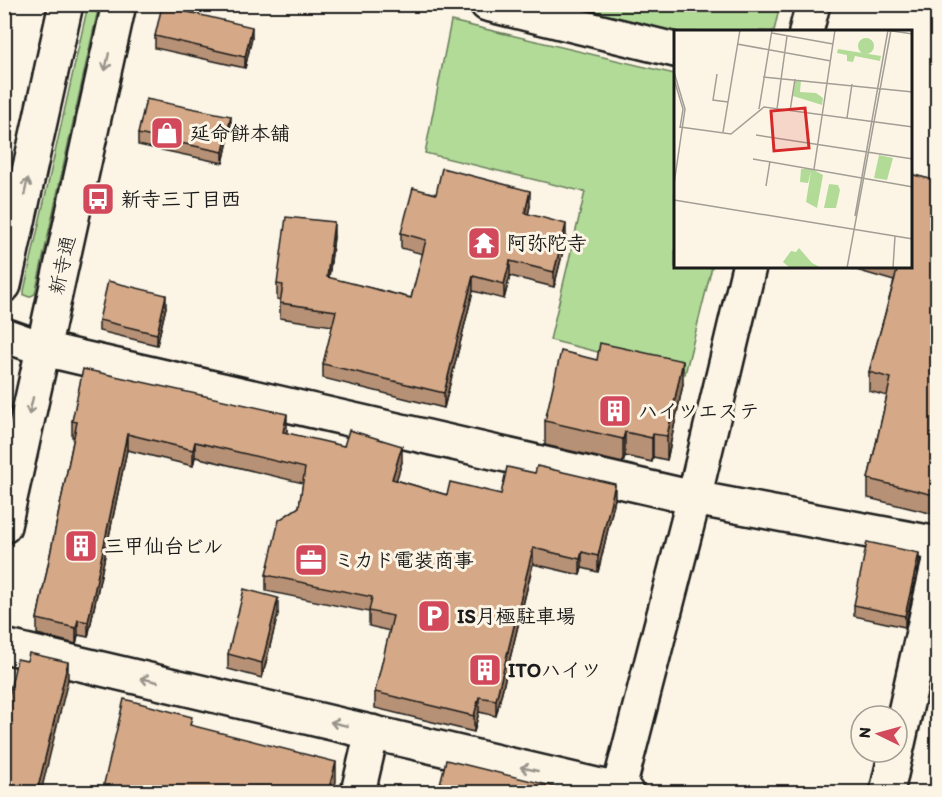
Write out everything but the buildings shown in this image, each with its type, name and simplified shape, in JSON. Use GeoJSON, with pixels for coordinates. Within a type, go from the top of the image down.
{"type":"FeatureCollection","features":[{"type":"Feature","properties":{"kind":"street"},"geometry":{"type":"LineString","coordinates":[[4,285],[66,4]]}},
{"type":"Feature","properties":{"kind":"street","name":"新寺通"},"geometry":{"type":"LineString","coordinates":[[4,526],[119,4]]}},
{"type":"Feature","properties":{"kind":"street"},"geometry":{"type":"LineString","coordinates":[[487,4],[674,50]]}},
{"type":"Feature","properties":{"kind":"street"},"geometry":{"type":"LineString","coordinates":[[806,30],[813,4]]}},
{"type":"Feature","properties":{"kind":"street"},"geometry":{"type":"LineString","coordinates":[[4,646],[621,792],[749,268]]}},
{"type":"Feature","properties":{"kind":"street"},"geometry":{"type":"LineString","coordinates":[[4,334],[44,349],[694,498],[938,544]]}},
{"type":"Feature","properties":{"kind":"street"},"geometry":{"type":"LineString","coordinates":[[907,704],[938,564]]}},
{"type":"Feature","properties":{"kind":"street"},"geometry":{"type":"LineString","coordinates":[[358,792],[372,732]]}},
{"type":"Feature","properties":{"kind":"street"},"geometry":{"type":"LineString","coordinates":[[887,792],[894,764]]}},
{"type":"Feature","properties":{"kind":"green space"},"geometry":{"type":"Polygon","coordinates":[[[88,5],[99,5],[35,294],[29,297],[24,295],[24,291],[88,5]]]}},
{"type":"Feature","properties":{"kind":"green space"},"geometry":{"type":"Polygon","coordinates":[[[555,5],[780,5],[774,30],[674,30],[674,33],[555,5]]]}},
{"type":"Feature","properties":{"kind":"green space"},"geometry":{"type":"Polygon","coordinates":[[[451,21],[674,74],[674,268],[712,268],[685,374],[550,340],[585,192],[425,153],[451,21]]]}},
{"type":"Feature","properties":{"kind":"place","name":"延命餅本舗"},"geometry":{"type":"Point","coordinates":[167,133]}},
{"type":"Feature","properties":{"kind":"place","name":"新寺三丁目西"},"geometry":{"type":"Point","coordinates":[98,199]}},
{"type":"Feature","properties":{"kind":"place","name":"阿弥陀寺"},"geometry":{"type":"Point","coordinates":[484,243]}},
{"type":"Feature","properties":{"kind":"place","name":"ハイツエステ"},"geometry":{"type":"Point","coordinates":[615,411]}},
{"type":"Feature","properties":{"kind":"place","name":"三甲仙台ビル"},"geometry":{"type":"Point","coordinates":[81,546]}},
{"type":"Feature","properties":{"kind":"place","name":"ミカド電装商事"},"geometry":{"type":"Point","coordinates":[311,560]}},
{"type":"Feature","properties":{"kind":"place","name":"IS月極駐車場"},"geometry":{"type":"Point","coordinates":[434,616]}},
{"type":"Feature","properties":{"kind":"place","name":"ITOハイツ"},"geometry":{"type":"Point","coordinates":[485,670]}}]}
